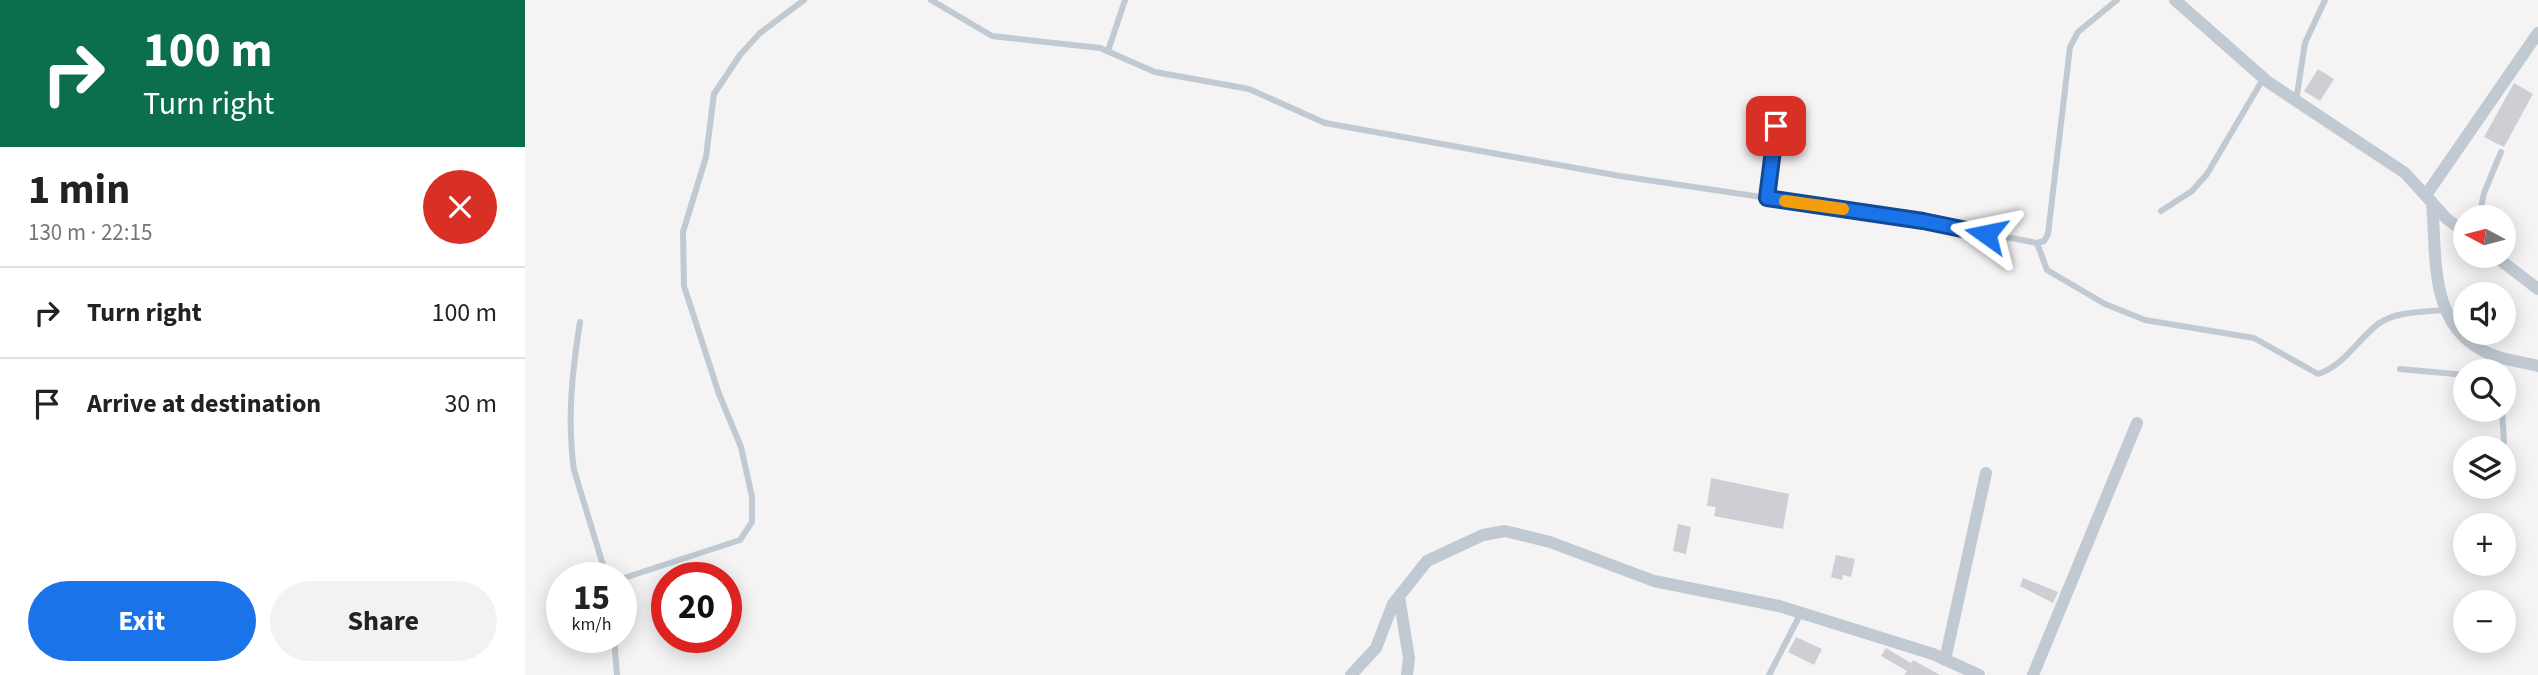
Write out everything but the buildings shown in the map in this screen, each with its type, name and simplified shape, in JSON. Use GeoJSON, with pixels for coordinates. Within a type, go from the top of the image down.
{"type":"FeatureCollection","features":[{"type":"Feature","properties":{"kind":"street"},"geometry":{"type":"LineString","coordinates":[[2175,0],[2264,78],[2405,173],[2453,221]]}},
{"type":"Feature","properties":{"kind":"street"},"geometry":{"type":"LineString","coordinates":[[2538,33],[2429,199],[2443,310],[2466,341],[2504,363],[2538,366]]}},
{"type":"Feature","properties":{"kind":"street"},"geometry":{"type":"LineString","coordinates":[[2511,268],[2538,289]]}},
{"type":"Feature","properties":{"kind":"street"},"geometry":{"type":"LineString","coordinates":[[2033,675],[2137,423]]}},
{"type":"Feature","properties":{"kind":"street"},"geometry":{"type":"LineString","coordinates":[[1945,660],[1986,473]]}},
{"type":"Feature","properties":{"kind":"street"},"geometry":{"type":"LineString","coordinates":[[1351,675],[1375,648],[1399,597],[1427,561],[1483,534],[1505,531],[1550,542],[1654,581],[1706,589],[1801,613],[1945,660],[1979,675]]}},
{"type":"Feature","properties":{"kind":"street"},"geometry":{"type":"LineString","coordinates":[[1399,597],[1409,658],[1407,675]]}},
{"type":"Feature","properties":{"kind":"lane"},"geometry":{"type":"LineString","coordinates":[[637,574],[740,540],[752,522],[752,497],[741,447],[719,394],[684,286],[683,232],[706,157],[714,94],[740,55],[760,33],[804,0]]}},
{"type":"Feature","properties":{"kind":"lane"},"geometry":{"type":"LineString","coordinates":[[931,0],[992,36],[1108,51],[1155,72],[1249,89],[1325,123],[1620,176],[1923,221],[2037,243],[2043,241],[2048,234],[2070,47],[2078,32],[2117,0]]}},
{"type":"Feature","properties":{"kind":"lane"},"geometry":{"type":"LineString","coordinates":[[1108,51],[1125,0]]}},
{"type":"Feature","properties":{"kind":"lane"},"geometry":{"type":"LineString","coordinates":[[2296,101],[2305,43],[2325,0]]}},
{"type":"Feature","properties":{"kind":"lane"},"geometry":{"type":"LineString","coordinates":[[2161,211],[2192,191],[2207,174],[2264,78]]}},
{"type":"Feature","properties":{"kind":"lane"},"geometry":{"type":"LineString","coordinates":[[1767,198],[1776,126]]}},
{"type":"Feature","properties":{"kind":"lane"},"geometry":{"type":"LineString","coordinates":[[2482,205],[2501,152]]}},
{"type":"Feature","properties":{"kind":"lane"},"geometry":{"type":"LineString","coordinates":[[2037,243],[2047,270],[2105,304],[2145,320],[2254,338],[2318,374],[2336,366],[2377,324],[2389,318],[2443,310]]}},
{"type":"Feature","properties":{"kind":"lane"},"geometry":{"type":"LineString","coordinates":[[580,322],[568,409],[574,470],[602,562]]}},
{"type":"Feature","properties":{"kind":"lane"},"geometry":{"type":"LineString","coordinates":[[2400,369],[2453,374]]}},
{"type":"Feature","properties":{"kind":"lane"},"geometry":{"type":"LineString","coordinates":[[1769,675],[1801,613]]}},
{"type":"Feature","properties":{"kind":"lane"},"geometry":{"type":"LineString","coordinates":[[615,653],[617,675]]}},
{"type":"Feature","properties":{"kind":"slow traffic"},"geometry":{"type":"LineString","coordinates":[[1785,201],[1843,209]]}},
{"type":"Feature","properties":{"kind":"route"},"geometry":{"type":"LineString","coordinates":[[1776,126],[1767,198],[1923,221],[1986,234]]}}]}
